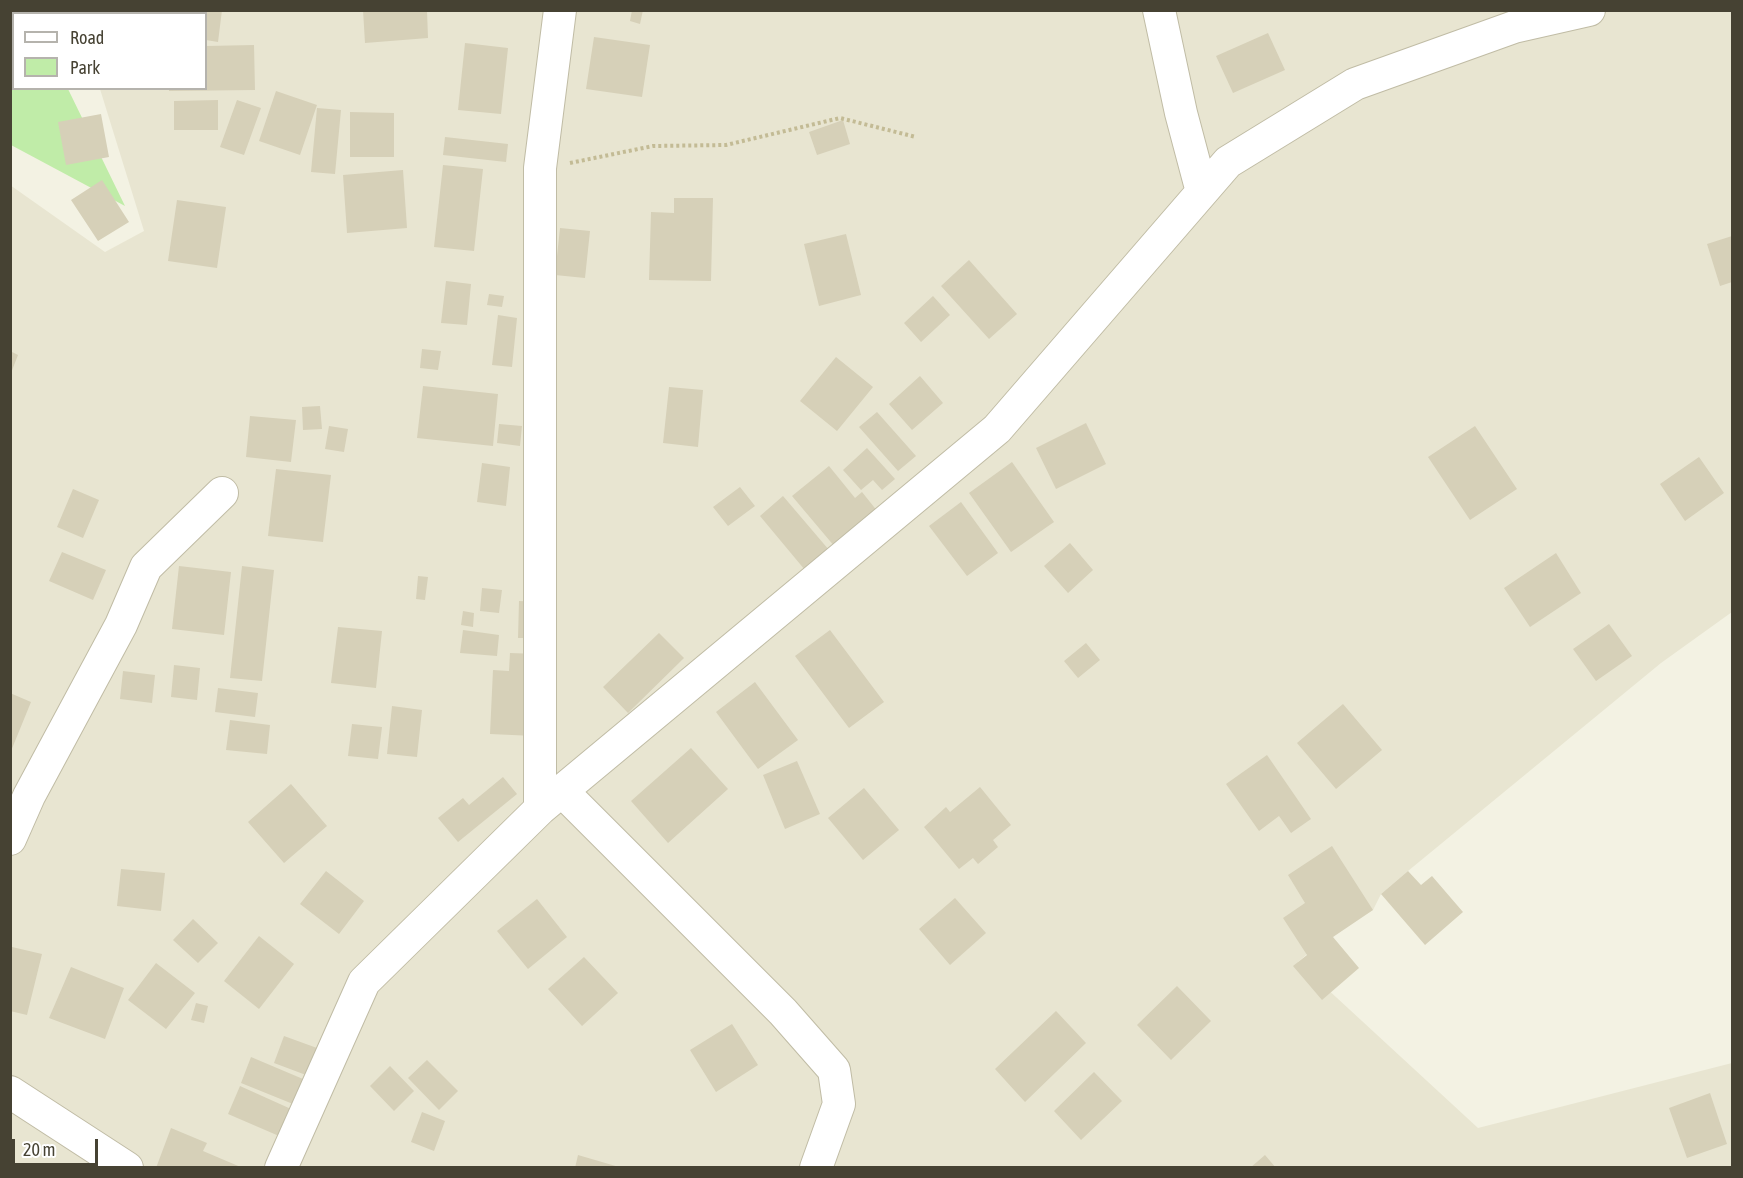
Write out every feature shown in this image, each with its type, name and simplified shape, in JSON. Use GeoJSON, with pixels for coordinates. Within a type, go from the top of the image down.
{"type":"FeatureCollection","features":[{"type":"Feature","properties":{"kind":"street"},"geometry":{"type":"LineString","coordinates":[[560,10],[540,168],[551,800],[783,1012],[834,1070],[840,1104],[816,1167]]}},
{"type":"Feature","properties":{"kind":"street"},"geometry":{"type":"LineString","coordinates":[[1159,10],[1181,113],[1202,192]]}},
{"type":"Feature","properties":{"kind":"street"},"geometry":{"type":"LineString","coordinates":[[281,1167],[364,982],[551,800],[998,429],[1228,162],[1355,84],[1514,27],[1588,10]]}},
{"type":"Feature","properties":{"kind":"street"},"geometry":{"type":"LineString","coordinates":[[10,839],[29,796],[121,625],[146,567],[222,493]]}},
{"type":"Feature","properties":{"kind":"street"},"geometry":{"type":"LineString","coordinates":[[10,1092],[126,1167]]}},
{"type":"Feature","properties":{"kind":"path"},"geometry":{"type":"LineString","coordinates":[[540,168],[653,146],[726,145],[840,118],[916,137]]}},
{"type":"Feature","properties":{"kind":"shaded area"},"geometry":{"type":"Polygon","coordinates":[[[1732,11],[1732,612],[1661,663],[1408,871],[1381,894],[1373,910],[1330,934],[1298,962],[1478,1128],[1732,1063],[1732,1167],[11,1167],[10,185],[105,252],[144,231],[100,90],[207,90],[207,12],[76,12],[1732,11]]]}},
{"type":"Feature","properties":{"kind":"green space"},"geometry":{"type":"Polygon","coordinates":[[[10,11],[31,11],[12,12],[12,90],[68,90],[125,206],[11,145],[10,11]]]}},
{"type":"Feature","properties":{"kind":"building"},"geometry":{"type":"Polygon","coordinates":[[[80,10],[107,10],[107,12],[80,12],[80,10]]]}},
{"type":"Feature","properties":{"kind":"building"},"geometry":{"type":"Polygon","coordinates":[[[110,10],[145,10],[146,12],[110,12],[110,10]]]}},
{"type":"Feature","properties":{"kind":"building"},"geometry":{"type":"Polygon","coordinates":[[[170,10],[222,10],[218,42],[207,40],[207,12],[170,12],[170,10]]]}},
{"type":"Feature","properties":{"kind":"building"},"geometry":{"type":"Polygon","coordinates":[[[363,10],[427,10],[428,38],[365,43],[363,10]]]}},
{"type":"Feature","properties":{"kind":"building"},"geometry":{"type":"Polygon","coordinates":[[[632,10],[643,10],[640,24],[630,21],[632,10]]]}},
{"type":"Feature","properties":{"kind":"building"},"geometry":{"type":"Polygon","coordinates":[[[1268,33],[1285,70],[1233,93],[1216,56],[1268,33]]]}},
{"type":"Feature","properties":{"kind":"building"},"geometry":{"type":"Polygon","coordinates":[[[594,37],[650,45],[642,97],[586,89],[594,37]]]}},
{"type":"Feature","properties":{"kind":"building"},"geometry":{"type":"Polygon","coordinates":[[[465,43],[508,48],[501,114],[458,110],[465,43]]]}},
{"type":"Feature","properties":{"kind":"building"},"geometry":{"type":"Polygon","coordinates":[[[254,45],[255,90],[169,91],[207,90],[207,46],[254,45]]]}},
{"type":"Feature","properties":{"kind":"building"},"geometry":{"type":"Polygon","coordinates":[[[276,91],[317,105],[300,155],[259,141],[276,91]]]}},
{"type":"Feature","properties":{"kind":"building"},"geometry":{"type":"Polygon","coordinates":[[[218,100],[218,130],[174,130],[174,101],[218,100]]]}},
{"type":"Feature","properties":{"kind":"building"},"geometry":{"type":"Polygon","coordinates":[[[237,100],[261,108],[244,155],[220,147],[237,100]]]}},
{"type":"Feature","properties":{"kind":"building"},"geometry":{"type":"Polygon","coordinates":[[[317,108],[341,110],[335,174],[311,172],[317,108]]]}},
{"type":"Feature","properties":{"kind":"building"},"geometry":{"type":"Polygon","coordinates":[[[350,112],[394,113],[394,157],[350,157],[350,112]]]}},
{"type":"Feature","properties":{"kind":"building"},"geometry":{"type":"Polygon","coordinates":[[[101,114],[109,157],[66,165],[58,122],[101,114]]]}},
{"type":"Feature","properties":{"kind":"building"},"geometry":{"type":"Polygon","coordinates":[[[843,120],[850,144],[817,155],[809,132],[843,120]]]}},
{"type":"Feature","properties":{"kind":"building"},"geometry":{"type":"Polygon","coordinates":[[[445,137],[508,144],[506,162],[443,155],[445,137]]]}},
{"type":"Feature","properties":{"kind":"building"},"geometry":{"type":"Polygon","coordinates":[[[443,165],[483,169],[474,251],[434,247],[443,165]]]}},
{"type":"Feature","properties":{"kind":"building"},"geometry":{"type":"Polygon","coordinates":[[[403,170],[407,228],[347,233],[343,175],[403,170]]]}},
{"type":"Feature","properties":{"kind":"building"},"geometry":{"type":"Polygon","coordinates":[[[102,180],[129,222],[98,241],[71,200],[102,180]]]}},
{"type":"Feature","properties":{"kind":"building"},"geometry":{"type":"Polygon","coordinates":[[[674,198],[713,198],[711,281],[649,280],[651,212],[674,213],[674,198]]]}},
{"type":"Feature","properties":{"kind":"building"},"geometry":{"type":"Polygon","coordinates":[[[177,200],[226,207],[217,268],[168,261],[177,200]]]}},
{"type":"Feature","properties":{"kind":"building"},"geometry":{"type":"Polygon","coordinates":[[[560,228],[590,231],[585,278],[555,275],[560,228]]]}},
{"type":"Feature","properties":{"kind":"building"},"geometry":{"type":"Polygon","coordinates":[[[846,234],[861,295],[819,306],[804,244],[846,234]]]}},
{"type":"Feature","properties":{"kind":"building"},"geometry":{"type":"Polygon","coordinates":[[[1732,236],[1732,282],[1720,286],[1707,244],[1732,236]]]}},
{"type":"Feature","properties":{"kind":"building"},"geometry":{"type":"Polygon","coordinates":[[[969,260],[1017,314],[989,339],[941,286],[969,260]]]}},
{"type":"Feature","properties":{"kind":"building"},"geometry":{"type":"Polygon","coordinates":[[[446,281],[471,284],[467,325],[441,323],[446,281]]]}},
{"type":"Feature","properties":{"kind":"building"},"geometry":{"type":"Polygon","coordinates":[[[489,294],[504,296],[502,307],[487,305],[489,294]]]}},
{"type":"Feature","properties":{"kind":"building"},"geometry":{"type":"Polygon","coordinates":[[[933,296],[950,315],[921,342],[904,323],[933,296]]]}},
{"type":"Feature","properties":{"kind":"building"},"geometry":{"type":"Polygon","coordinates":[[[498,315],[517,318],[512,367],[492,365],[498,315]]]}},
{"type":"Feature","properties":{"kind":"building"},"geometry":{"type":"Polygon","coordinates":[[[422,349],[441,351],[438,370],[420,368],[422,349]]]}},
{"type":"Feature","properties":{"kind":"building"},"geometry":{"type":"Polygon","coordinates":[[[10,351],[18,355],[11,373],[10,373],[10,351]]]}},
{"type":"Feature","properties":{"kind":"building"},"geometry":{"type":"Polygon","coordinates":[[[836,357],[873,387],[837,431],[800,401],[836,357]]]}},
{"type":"Feature","properties":{"kind":"building"},"geometry":{"type":"Polygon","coordinates":[[[920,376],[943,403],[912,430],[889,404],[920,376]]]}},
{"type":"Feature","properties":{"kind":"building"},"geometry":{"type":"Polygon","coordinates":[[[423,386],[498,394],[493,446],[417,438],[423,386]]]}},
{"type":"Feature","properties":{"kind":"building"},"geometry":{"type":"Polygon","coordinates":[[[669,387],[703,390],[698,447],[663,443],[669,387]]]}},
{"type":"Feature","properties":{"kind":"building"},"geometry":{"type":"Polygon","coordinates":[[[320,406],[322,429],[303,430],[302,407],[320,406]]]}},
{"type":"Feature","properties":{"kind":"building"},"geometry":{"type":"Polygon","coordinates":[[[877,412],[916,456],[898,471],[859,427],[877,412]]]}},
{"type":"Feature","properties":{"kind":"building"},"geometry":{"type":"Polygon","coordinates":[[[250,416],[296,420],[291,462],[246,457],[250,416]]]}},
{"type":"Feature","properties":{"kind":"building"},"geometry":{"type":"Polygon","coordinates":[[[1086,423],[1106,464],[1056,489],[1036,448],[1086,423]]]}},
{"type":"Feature","properties":{"kind":"building"},"geometry":{"type":"Polygon","coordinates":[[[499,424],[522,426],[520,446],[497,443],[499,424]]]}},
{"type":"Feature","properties":{"kind":"building"},"geometry":{"type":"Polygon","coordinates":[[[329,426],[348,429],[344,452],[325,449],[329,426]]]}},
{"type":"Feature","properties":{"kind":"building"},"geometry":{"type":"Polygon","coordinates":[[[1475,426],[1517,489],[1470,520],[1428,457],[1475,426]]]}},
{"type":"Feature","properties":{"kind":"building"},"geometry":{"type":"Polygon","coordinates":[[[867,448],[895,479],[882,490],[873,480],[861,490],[843,470],[867,448]]]}},
{"type":"Feature","properties":{"kind":"building"},"geometry":{"type":"Polygon","coordinates":[[[1699,457],[1724,493],[1685,521],[1660,484],[1699,457]]]}},
{"type":"Feature","properties":{"kind":"building"},"geometry":{"type":"Polygon","coordinates":[[[1012,462],[1054,522],[1011,552],[969,493],[1012,462]]]}},
{"type":"Feature","properties":{"kind":"building"},"geometry":{"type":"Polygon","coordinates":[[[482,463],[510,467],[506,506],[477,502],[482,463]]]}},
{"type":"Feature","properties":{"kind":"building"},"geometry":{"type":"Polygon","coordinates":[[[829,466],[855,498],[862,492],[878,512],[835,547],[792,496],[829,466]]]}},
{"type":"Feature","properties":{"kind":"building"},"geometry":{"type":"Polygon","coordinates":[[[276,469],[331,475],[323,542],[268,536],[276,469]]]}},
{"type":"Feature","properties":{"kind":"building"},"geometry":{"type":"Polygon","coordinates":[[[740,487],[755,506],[728,526],[713,507],[740,487]]]}},
{"type":"Feature","properties":{"kind":"building"},"geometry":{"type":"Polygon","coordinates":[[[73,489],[99,500],[83,538],[57,527],[73,489]]]}},
{"type":"Feature","properties":{"kind":"building"},"geometry":{"type":"Polygon","coordinates":[[[783,496],[829,550],[805,570],[760,516],[783,496]]]}},
{"type":"Feature","properties":{"kind":"building"},"geometry":{"type":"Polygon","coordinates":[[[961,502],[998,553],[967,576],[929,526],[961,502]]]}},
{"type":"Feature","properties":{"kind":"building"},"geometry":{"type":"Polygon","coordinates":[[[1070,543],[1093,570],[1068,593],[1044,566],[1070,543]]]}},
{"type":"Feature","properties":{"kind":"building"},"geometry":{"type":"Polygon","coordinates":[[[62,552],[106,570],[93,600],[49,581],[62,552]]]}},
{"type":"Feature","properties":{"kind":"building"},"geometry":{"type":"Polygon","coordinates":[[[1556,553],[1581,593],[1530,627],[1504,588],[1556,553]]]}},
{"type":"Feature","properties":{"kind":"building"},"geometry":{"type":"Polygon","coordinates":[[[179,566],[231,572],[224,635],[172,629],[179,566]]]}},
{"type":"Feature","properties":{"kind":"building"},"geometry":{"type":"Polygon","coordinates":[[[242,566],[274,570],[262,681],[230,678],[242,566]]]}},
{"type":"Feature","properties":{"kind":"building"},"geometry":{"type":"Polygon","coordinates":[[[418,576],[428,577],[425,600],[416,599],[418,576]]]}},
{"type":"Feature","properties":{"kind":"building"},"geometry":{"type":"Polygon","coordinates":[[[482,588],[502,590],[499,613],[480,611],[482,588]]]}},
{"type":"Feature","properties":{"kind":"building"},"geometry":{"type":"Polygon","coordinates":[[[519,601],[541,602],[541,638],[518,638],[519,601]]]}},
{"type":"Feature","properties":{"kind":"building"},"geometry":{"type":"Polygon","coordinates":[[[463,611],[474,613],[473,627],[461,625],[463,611]]]}},
{"type":"Feature","properties":{"kind":"building"},"geometry":{"type":"Polygon","coordinates":[[[1609,624],[1632,656],[1596,681],[1573,649],[1609,624]]]}},
{"type":"Feature","properties":{"kind":"building"},"geometry":{"type":"Polygon","coordinates":[[[338,627],[382,631],[376,688],[331,683],[338,627]]]}},
{"type":"Feature","properties":{"kind":"building"},"geometry":{"type":"Polygon","coordinates":[[[463,630],[499,635],[497,656],[460,653],[463,630]]]}},
{"type":"Feature","properties":{"kind":"building"},"geometry":{"type":"Polygon","coordinates":[[[830,630],[884,702],[849,728],[795,656],[830,630]]]}},
{"type":"Feature","properties":{"kind":"building"},"geometry":{"type":"Polygon","coordinates":[[[659,633],[684,658],[628,713],[603,687],[659,633]]]}},
{"type":"Feature","properties":{"kind":"building"},"geometry":{"type":"Polygon","coordinates":[[[1086,643],[1100,660],[1078,678],[1064,661],[1086,643]]]}},
{"type":"Feature","properties":{"kind":"building"},"geometry":{"type":"Polygon","coordinates":[[[510,653],[538,654],[534,736],[490,734],[493,670],[509,671],[510,653]]]}},
{"type":"Feature","properties":{"kind":"building"},"geometry":{"type":"Polygon","coordinates":[[[174,665],[200,668],[197,700],[171,697],[174,665]]]}},
{"type":"Feature","properties":{"kind":"building"},"geometry":{"type":"Polygon","coordinates":[[[123,671],[155,675],[152,703],[120,699],[123,671]]]}},
{"type":"Feature","properties":{"kind":"building"},"geometry":{"type":"Polygon","coordinates":[[[755,682],[798,740],[758,769],[716,712],[755,682]]]}},
{"type":"Feature","properties":{"kind":"building"},"geometry":{"type":"Polygon","coordinates":[[[218,688],[258,693],[255,717],[215,712],[218,688]]]}},
{"type":"Feature","properties":{"kind":"building"},"geometry":{"type":"Polygon","coordinates":[[[10,693],[31,702],[11,751],[10,751],[10,693]]]}},
{"type":"Feature","properties":{"kind":"building"},"geometry":{"type":"Polygon","coordinates":[[[1343,704],[1382,750],[1336,789],[1297,743],[1343,704]]]}},
{"type":"Feature","properties":{"kind":"building"},"geometry":{"type":"Polygon","coordinates":[[[392,706],[422,710],[417,757],[387,754],[392,706]]]}},
{"type":"Feature","properties":{"kind":"building"},"geometry":{"type":"Polygon","coordinates":[[[230,720],[270,725],[267,754],[226,750],[230,720]]]}},
{"type":"Feature","properties":{"kind":"building"},"geometry":{"type":"Polygon","coordinates":[[[352,724],[382,727],[378,759],[348,756],[352,724]]]}},
{"type":"Feature","properties":{"kind":"building"},"geometry":{"type":"Polygon","coordinates":[[[691,748],[728,789],[668,843],[631,801],[691,748]]]}},
{"type":"Feature","properties":{"kind":"building"},"geometry":{"type":"Polygon","coordinates":[[[1267,755],[1311,819],[1291,833],[1279,816],[1259,831],[1226,784],[1267,755]]]}},
{"type":"Feature","properties":{"kind":"building"},"geometry":{"type":"Polygon","coordinates":[[[797,761],[820,814],[785,829],[763,775],[797,761]]]}},
{"type":"Feature","properties":{"kind":"building"},"geometry":{"type":"Polygon","coordinates":[[[503,777],[517,794],[458,842],[438,818],[463,798],[469,805],[503,777]]]}},
{"type":"Feature","properties":{"kind":"building"},"geometry":{"type":"Polygon","coordinates":[[[291,784],[327,826],[284,863],[248,822],[291,784]]]}},
{"type":"Feature","properties":{"kind":"building"},"geometry":{"type":"Polygon","coordinates":[[[980,787],[1011,825],[993,840],[998,847],[978,864],[973,858],[959,869],[924,827],[946,807],[950,812],[980,787]]]}},
{"type":"Feature","properties":{"kind":"building"},"geometry":{"type":"Polygon","coordinates":[[[864,788],[899,830],[863,860],[828,818],[864,788]]]}},
{"type":"Feature","properties":{"kind":"building"},"geometry":{"type":"Polygon","coordinates":[[[1332,846],[1373,910],[1333,937],[1359,968],[1322,1000],[1293,966],[1307,955],[1283,918],[1305,903],[1288,875],[1332,846]]]}},
{"type":"Feature","properties":{"kind":"building"},"geometry":{"type":"Polygon","coordinates":[[[121,869],[165,873],[161,911],[117,906],[121,869]]]}},
{"type":"Feature","properties":{"kind":"building"},"geometry":{"type":"Polygon","coordinates":[[[326,871],[364,901],[339,934],[300,904],[326,871]]]}},
{"type":"Feature","properties":{"kind":"building"},"geometry":{"type":"Polygon","coordinates":[[[1408,871],[1421,885],[1432,876],[1463,912],[1425,945],[1381,894],[1408,871]]]}},
{"type":"Feature","properties":{"kind":"building"},"geometry":{"type":"Polygon","coordinates":[[[955,898],[986,933],[950,965],[919,929],[955,898]]]}},
{"type":"Feature","properties":{"kind":"building"},"geometry":{"type":"Polygon","coordinates":[[[537,899],[567,937],[528,969],[497,931],[537,899]]]}},
{"type":"Feature","properties":{"kind":"building"},"geometry":{"type":"Polygon","coordinates":[[[193,919],[218,943],[198,963],[173,940],[193,919]]]}},
{"type":"Feature","properties":{"kind":"building"},"geometry":{"type":"Polygon","coordinates":[[[259,936],[294,964],[259,1009],[224,981],[259,936]]]}},
{"type":"Feature","properties":{"kind":"building"},"geometry":{"type":"Polygon","coordinates":[[[12,947],[42,954],[27,1015],[10,1011],[12,947]]]}},
{"type":"Feature","properties":{"kind":"building"},"geometry":{"type":"Polygon","coordinates":[[[584,957],[618,993],[582,1026],[548,989],[584,957]]]}},
{"type":"Feature","properties":{"kind":"building"},"geometry":{"type":"Polygon","coordinates":[[[156,963],[195,993],[166,1029],[128,1000],[156,963]]]}},
{"type":"Feature","properties":{"kind":"building"},"geometry":{"type":"Polygon","coordinates":[[[71,967],[124,988],[105,1039],[49,1018],[71,967]]]}},
{"type":"Feature","properties":{"kind":"building"},"geometry":{"type":"Polygon","coordinates":[[[1177,986],[1211,1021],[1171,1060],[1137,1025],[1177,986]]]}},
{"type":"Feature","properties":{"kind":"building"},"geometry":{"type":"Polygon","coordinates":[[[196,1003],[208,1006],[204,1023],[191,1020],[196,1003]]]}},
{"type":"Feature","properties":{"kind":"building"},"geometry":{"type":"Polygon","coordinates":[[[1056,1011],[1086,1043],[1025,1102],[995,1069],[1056,1011]]]}},
{"type":"Feature","properties":{"kind":"building"},"geometry":{"type":"Polygon","coordinates":[[[732,1024],[758,1065],[716,1092],[690,1050],[732,1024]]]}},
{"type":"Feature","properties":{"kind":"building"},"geometry":{"type":"Polygon","coordinates":[[[284,1036],[317,1048],[306,1075],[274,1063],[284,1036]]]}},
{"type":"Feature","properties":{"kind":"building"},"geometry":{"type":"Polygon","coordinates":[[[251,1057],[303,1079],[293,1104],[241,1083],[251,1057]]]}},
{"type":"Feature","properties":{"kind":"building"},"geometry":{"type":"Polygon","coordinates":[[[427,1060],[458,1091],[439,1110],[408,1078],[427,1060]]]}},
{"type":"Feature","properties":{"kind":"building"},"geometry":{"type":"Polygon","coordinates":[[[390,1066],[414,1091],[394,1111],[370,1086],[390,1066]]]}},
{"type":"Feature","properties":{"kind":"building"},"geometry":{"type":"Polygon","coordinates":[[[1094,1072],[1122,1101],[1081,1140],[1054,1111],[1094,1072]]]}},
{"type":"Feature","properties":{"kind":"building"},"geometry":{"type":"Polygon","coordinates":[[[240,1086],[291,1109],[279,1136],[228,1114],[240,1086]]]}},
{"type":"Feature","properties":{"kind":"building"},"geometry":{"type":"Polygon","coordinates":[[[1710,1093],[1727,1144],[1687,1158],[1669,1108],[1710,1093]]]}},
{"type":"Feature","properties":{"kind":"building"},"geometry":{"type":"Polygon","coordinates":[[[422,1112],[445,1121],[434,1151],[411,1142],[422,1112]]]}},
{"type":"Feature","properties":{"kind":"building"},"geometry":{"type":"Polygon","coordinates":[[[171,1128],[207,1143],[203,1151],[243,1168],[156,1168],[171,1128]]]}},
{"type":"Feature","properties":{"kind":"building"},"geometry":{"type":"Polygon","coordinates":[[[578,1155],[619,1167],[619,1168],[575,1168],[578,1155]]]}},
{"type":"Feature","properties":{"kind":"building"},"geometry":{"type":"Polygon","coordinates":[[[1265,1155],[1276,1168],[1250,1168],[1265,1155]]]}}]}
